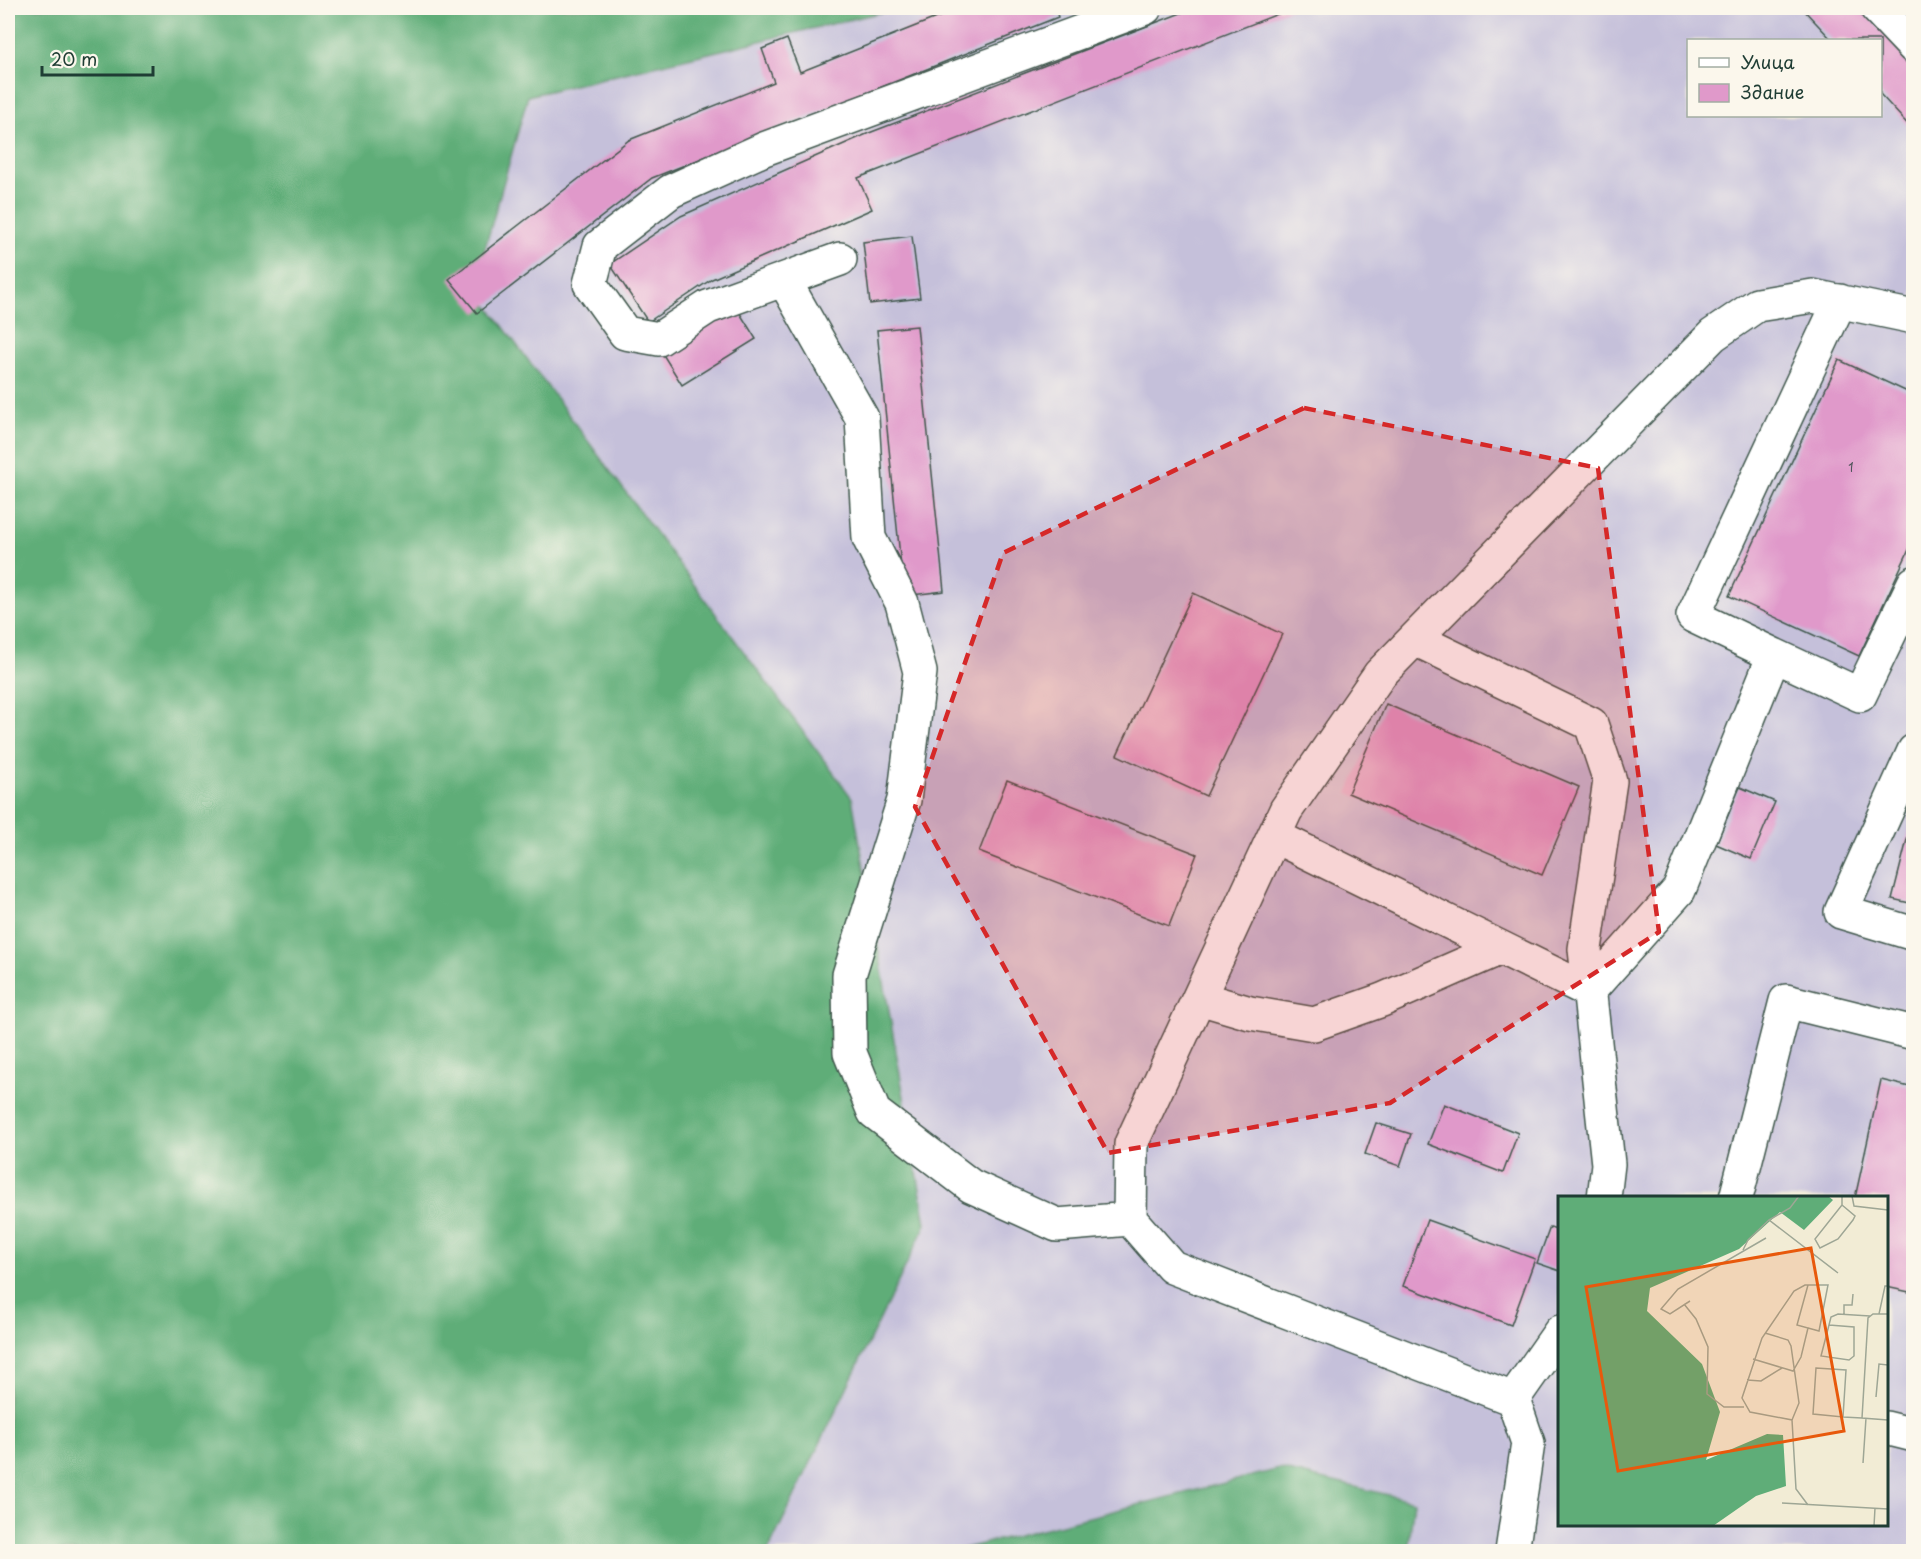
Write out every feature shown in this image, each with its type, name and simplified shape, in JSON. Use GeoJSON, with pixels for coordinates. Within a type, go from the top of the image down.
{"type":"FeatureCollection","features":[{"type":"Feature","properties":{"kind":"lane"},"geometry":{"type":"LineString","coordinates":[[840,259],[708,307],[659,339],[625,333],[590,284],[600,246],[671,191],[764,149],[1145,8]]}},
{"type":"Feature","properties":{"kind":"lane"},"geometry":{"type":"LineString","coordinates":[[1877,8],[1914,47]]}},
{"type":"Feature","properties":{"kind":"lane"},"geometry":{"type":"LineString","coordinates":[[784,279],[862,418],[869,538],[902,603],[920,672],[903,800],[849,975],[850,1053],[874,1112],[971,1186],[1057,1225],[1130,1219]]}},
{"type":"Feature","properties":{"kind":"lane"},"geometry":{"type":"LineString","coordinates":[[1513,1399],[1172,1267],[1130,1219],[1131,1144],[1286,810],[1380,675],[1713,335],[1757,305],[1813,296],[1914,317]]}},
{"type":"Feature","properties":{"kind":"lane"},"geometry":{"type":"LineString","coordinates":[[1840,301],[1693,616],[1860,695],[1914,583]]}},
{"type":"Feature","properties":{"kind":"lane"},"geometry":{"type":"LineString","coordinates":[[1415,639],[1591,724],[1610,781],[1584,949],[1608,1164],[1604,1196]]}},
{"type":"Feature","properties":{"kind":"lane"},"geometry":{"type":"LineString","coordinates":[[1589,991],[1679,890],[1774,655]]}},
{"type":"Feature","properties":{"kind":"lane"},"geometry":{"type":"LineString","coordinates":[[1914,751],[1840,912],[1914,934]]}},
{"type":"Feature","properties":{"kind":"lane"},"geometry":{"type":"LineString","coordinates":[[1274,836],[1589,991]]}},
{"type":"Feature","properties":{"kind":"lane"},"geometry":{"type":"LineString","coordinates":[[1198,998],[1250,1013],[1314,1024],[1382,1000],[1501,948]]}},
{"type":"Feature","properties":{"kind":"lane"},"geometry":{"type":"LineString","coordinates":[[1736,1196],[1786,1000],[1914,1033]]}},
{"type":"Feature","properties":{"kind":"lane"},"geometry":{"type":"LineString","coordinates":[[1513,1399],[1558,1335]]}},
{"type":"Feature","properties":{"kind":"lane"},"geometry":{"type":"LineString","coordinates":[[1512,1551],[1528,1443],[1513,1399]]}},
{"type":"Feature","properties":{"kind":"lane"},"geometry":{"type":"LineString","coordinates":[[1888,1428],[1914,1435]]}},
{"type":"Feature","properties":{"kind":"highlighted area"},"geometry":{"type":"Polygon","coordinates":[[[1304,408],[1598,468],[1659,932],[1390,1103],[1108,1153],[915,807],[1003,553],[1304,408]]]}},
{"type":"Feature","properties":{"kind":"shaded area"},"geometry":{"type":"Polygon","coordinates":[[[899,8],[1913,8],[1913,1551],[1408,1551],[1413,1501],[1280,1469],[954,1551],[768,1551],[926,1224],[474,287],[528,96],[899,8]]]}},
{"type":"Feature","properties":{"kind":"green space"},"geometry":{"type":"Polygon","coordinates":[[[8,8],[899,8],[528,96],[474,287],[852,798],[926,1224],[768,1551],[8,1552],[8,8]]]}},
{"type":"Feature","properties":{"kind":"green space"},"geometry":{"type":"Polygon","coordinates":[[[1280,1469],[1414,1501],[1408,1551],[954,1551],[1280,1469]]]}},
{"type":"Feature","properties":{"kind":"building"},"geometry":{"type":"Polygon","coordinates":[[[955,8],[1055,8],[1058,17],[652,178],[477,313],[449,279],[629,140],[774,82],[762,49],[787,39],[800,72],[956,10],[955,8]]]}},
{"type":"Feature","properties":{"kind":"building"},"geometry":{"type":"Polygon","coordinates":[[[1194,8],[1293,8],[858,178],[872,209],[712,279],[648,322],[610,264],[681,216],[869,133],[1194,8]]]}},
{"type":"Feature","properties":{"kind":"building"},"geometry":{"type":"Polygon","coordinates":[[[1802,8],[1860,8],[1914,65],[1914,131],[1882,96],[1882,39],[1831,39],[1802,8]]]}},
{"type":"Feature","properties":{"kind":"building"},"geometry":{"type":"Polygon","coordinates":[[[1901,8],[1914,8],[1914,22],[1901,8]]]}},
{"type":"Feature","properties":{"kind":"building"},"geometry":{"type":"Polygon","coordinates":[[[912,236],[920,298],[870,304],[863,242],[912,236]]]}},
{"type":"Feature","properties":{"kind":"building"},"geometry":{"type":"Polygon","coordinates":[[[736,307],[756,339],[682,385],[662,353],[736,307]]]}},
{"type":"Feature","properties":{"kind":"building"},"geometry":{"type":"Polygon","coordinates":[[[917,326],[944,591],[904,596],[877,330],[917,326]]]}},
{"type":"Feature","properties":{"kind":"building"},"geometry":{"type":"Polygon","coordinates":[[[1839,360],[1914,395],[1914,539],[1859,656],[1729,596],[1839,360]]]}},
{"type":"Feature","properties":{"kind":"building"},"geometry":{"type":"Polygon","coordinates":[[[1193,593],[1282,634],[1206,796],[1117,755],[1193,593]]]}},
{"type":"Feature","properties":{"kind":"building"},"geometry":{"type":"Polygon","coordinates":[[[1386,704],[1579,787],[1542,875],[1348,793],[1386,704]]]}},
{"type":"Feature","properties":{"kind":"building"},"geometry":{"type":"Polygon","coordinates":[[[1007,780],[1197,854],[1169,926],[979,852],[1007,780]]]}},
{"type":"Feature","properties":{"kind":"building"},"geometry":{"type":"Polygon","coordinates":[[[1740,787],[1775,802],[1751,859],[1716,844],[1740,787]]]}},
{"type":"Feature","properties":{"kind":"building"},"geometry":{"type":"Polygon","coordinates":[[[1914,816],[1914,904],[1892,899],[1914,816]]]}},
{"type":"Feature","properties":{"kind":"building"},"geometry":{"type":"Polygon","coordinates":[[[1881,1080],[1914,1088],[1914,1293],[1888,1287],[1888,1196],[1855,1196],[1881,1080]]]}},
{"type":"Feature","properties":{"kind":"building"},"geometry":{"type":"Polygon","coordinates":[[[1444,1104],[1518,1133],[1503,1173],[1428,1144],[1444,1104]]]}},
{"type":"Feature","properties":{"kind":"building"},"geometry":{"type":"Polygon","coordinates":[[[1376,1123],[1411,1134],[1400,1166],[1365,1154],[1376,1123]]]}},
{"type":"Feature","properties":{"kind":"building"},"geometry":{"type":"Polygon","coordinates":[[[1427,1220],[1535,1259],[1511,1325],[1403,1286],[1427,1220]]]}},
{"type":"Feature","properties":{"kind":"building"},"geometry":{"type":"Polygon","coordinates":[[[1550,1227],[1558,1229],[1558,1270],[1537,1263],[1550,1227]]]}}]}
